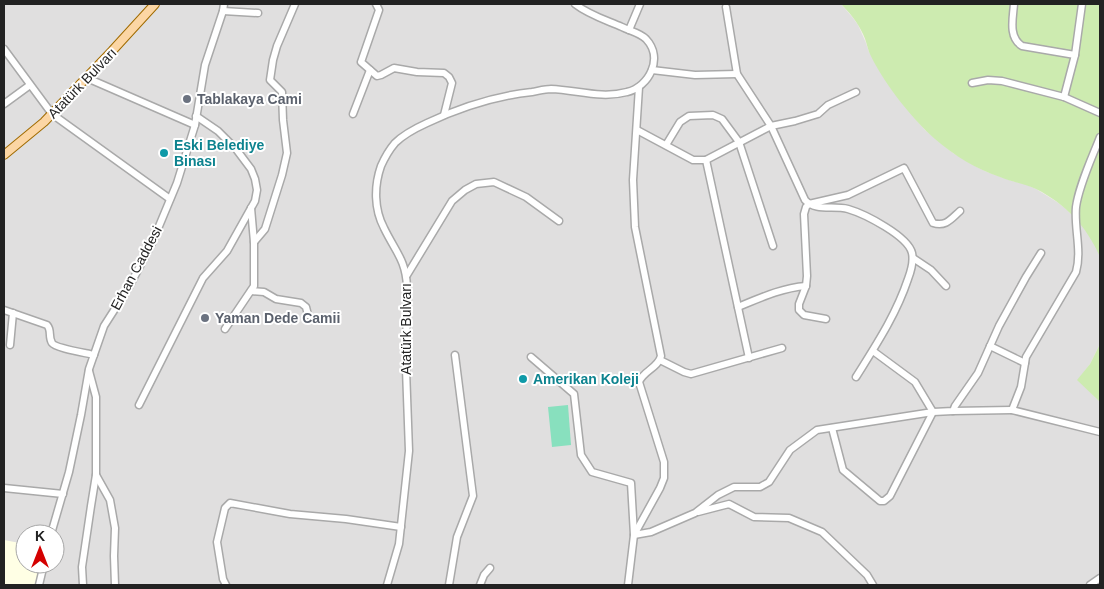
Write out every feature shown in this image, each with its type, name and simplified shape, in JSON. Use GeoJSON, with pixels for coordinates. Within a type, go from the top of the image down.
{"type":"FeatureCollection","features":[{"type":"Feature","properties":{"kind":"main road","name":"Atatürk Bulvarı"},"geometry":{"type":"LineString","coordinates":[[4,155],[52,114],[155,4]]}},
{"type":"Feature","properties":{"kind":"street"},"geometry":{"type":"LineString","coordinates":[[254,242],[264,229],[282,175],[287,153],[282,92],[270,80],[277,46],[295,4]]}},
{"type":"Feature","properties":{"kind":"street"},"geometry":{"type":"LineString","coordinates":[[376,4],[378,10],[361,62],[375,75],[379,76],[394,68],[417,72],[444,73],[452,83],[444,115]]}},
{"type":"Feature","properties":{"kind":"street"},"geometry":{"type":"LineString","coordinates":[[575,4],[585,12],[638,33],[646,39],[653,54],[652,70],[648,78],[639,87],[633,203],[635,228],[661,352],[660,360],[641,377],[639,382],[664,462],[664,478],[634,535]]}},
{"type":"Feature","properties":{"kind":"street"},"geometry":{"type":"LineString","coordinates":[[629,30],[640,4]]}},
{"type":"Feature","properties":{"kind":"street"},"geometry":{"type":"LineString","coordinates":[[1014,4],[1013,34],[1022,46],[1074,55]]}},
{"type":"Feature","properties":{"kind":"street"},"geometry":{"type":"LineString","coordinates":[[1064,97],[1074,55],[1082,4]]}},
{"type":"Feature","properties":{"kind":"street"},"geometry":{"type":"LineString","coordinates":[[224,7],[258,14]]}},
{"type":"Feature","properties":{"kind":"street","name":"Erhan Caddesi"},"geometry":{"type":"LineString","coordinates":[[55,524],[69,472],[89,369],[104,326],[129,287],[152,243],[177,182],[195,125],[204,65],[224,7]]}},
{"type":"Feature","properties":{"kind":"street"},"geometry":{"type":"LineString","coordinates":[[726,7],[738,74],[771,126],[803,197],[809,204],[816,207],[832,206],[846,208],[876,222],[895,232],[904,239],[910,248],[913,258],[902,297],[890,323],[856,377]]}},
{"type":"Feature","properties":{"kind":"street"},"geometry":{"type":"LineString","coordinates":[[4,49],[52,114],[170,199]]}},
{"type":"Feature","properties":{"kind":"street"},"geometry":{"type":"LineString","coordinates":[[353,114],[370,70]]}},
{"type":"Feature","properties":{"kind":"street"},"geometry":{"type":"LineString","coordinates":[[652,70],[695,75],[738,74]]}},
{"type":"Feature","properties":{"kind":"street"},"geometry":{"type":"LineString","coordinates":[[87,78],[195,125]]}},
{"type":"Feature","properties":{"kind":"street"},"geometry":{"type":"LineString","coordinates":[[972,83],[988,80],[1002,81],[1064,97],[1100,113]]}},
{"type":"Feature","properties":{"kind":"street"},"geometry":{"type":"LineString","coordinates":[[4,104],[30,85]]}},
{"type":"Feature","properties":{"kind":"street","name":"Atatürk Bulvarı"},"geometry":{"type":"LineString","coordinates":[[387,585],[400,544],[409,450],[406,369],[407,275],[403,262],[383,227],[377,207],[376,186],[381,166],[387,153],[396,142],[414,129],[475,103],[509,94],[550,89],[609,95],[635,90],[639,87]]}},
{"type":"Feature","properties":{"kind":"street"},"geometry":{"type":"LineString","coordinates":[[637,130],[693,160],[706,160],[771,126],[818,114],[828,105],[856,92]]}},
{"type":"Feature","properties":{"kind":"street"},"geometry":{"type":"LineString","coordinates":[[666,145],[684,118],[694,115],[713,115],[722,119],[739,142],[773,246]]}},
{"type":"Feature","properties":{"kind":"street"},"geometry":{"type":"LineString","coordinates":[[139,404],[203,278],[226,251],[255,201],[257,190],[251,169],[236,149],[218,131],[196,116]]}},
{"type":"Feature","properties":{"kind":"street"},"geometry":{"type":"LineString","coordinates":[[1012,410],[1021,387],[1024,363],[1029,351],[1076,272],[1078,259],[1077,201],[1100,137]]}},
{"type":"Feature","properties":{"kind":"street"},"geometry":{"type":"LineString","coordinates":[[706,160],[748,358]]}},
{"type":"Feature","properties":{"kind":"street"},"geometry":{"type":"LineString","coordinates":[[826,319],[804,315],[800,312],[799,304],[806,286],[807,276],[804,214],[809,204],[848,195],[904,168],[933,223],[946,224],[960,211]]}},
{"type":"Feature","properties":{"kind":"street"},"geometry":{"type":"LineString","coordinates":[[407,275],[452,201],[460,193],[476,184],[494,182],[526,197],[559,221]]}},
{"type":"Feature","properties":{"kind":"street"},"geometry":{"type":"LineString","coordinates":[[225,329],[254,286],[254,242],[251,208]]}},
{"type":"Feature","properties":{"kind":"street"},"geometry":{"type":"LineString","coordinates":[[953,411],[978,373],[1003,318],[1041,253]]}},
{"type":"Feature","properties":{"kind":"street"},"geometry":{"type":"LineString","coordinates":[[913,258],[931,270],[946,286]]}},
{"type":"Feature","properties":{"kind":"street"},"geometry":{"type":"LineString","coordinates":[[738,307],[774,292],[806,286]]}},
{"type":"Feature","properties":{"kind":"street"},"geometry":{"type":"LineString","coordinates":[[251,291],[264,292],[276,299],[301,303],[306,307],[308,315]]}},
{"type":"Feature","properties":{"kind":"street"},"geometry":{"type":"LineString","coordinates":[[4,310],[47,325],[50,328],[51,341],[56,346],[94,355]]}},
{"type":"Feature","properties":{"kind":"street"},"geometry":{"type":"LineString","coordinates":[[10,345],[13,313]]}},
{"type":"Feature","properties":{"kind":"street"},"geometry":{"type":"LineString","coordinates":[[990,346],[1024,363]]}},
{"type":"Feature","properties":{"kind":"street"},"geometry":{"type":"LineString","coordinates":[[660,360],[691,374],[782,348]]}},
{"type":"Feature","properties":{"kind":"street"},"geometry":{"type":"LineString","coordinates":[[873,351],[915,382],[933,412]]}},
{"type":"Feature","properties":{"kind":"street"},"geometry":{"type":"LineString","coordinates":[[449,585],[457,537],[473,496],[455,355]]}},
{"type":"Feature","properties":{"kind":"street"},"geometry":{"type":"LineString","coordinates":[[531,357],[574,394],[581,455],[592,472],[631,483],[634,535],[628,585]]}},
{"type":"Feature","properties":{"kind":"street"},"geometry":{"type":"LineString","coordinates":[[83,585],[82,567],[96,475],[96,397],[89,369]]}},
{"type":"Feature","properties":{"kind":"street"},"geometry":{"type":"LineString","coordinates":[[695,513],[718,495],[734,487],[760,487],[769,482],[790,450],[817,430],[933,412],[1012,410],[1100,432]]}},
{"type":"Feature","properties":{"kind":"street"},"geometry":{"type":"LineString","coordinates":[[832,428],[843,470],[880,501],[884,501],[890,496],[933,412]]}},
{"type":"Feature","properties":{"kind":"street"},"geometry":{"type":"LineString","coordinates":[[96,475],[110,500],[115,528],[115,585]]}},
{"type":"Feature","properties":{"kind":"street"},"geometry":{"type":"LineString","coordinates":[[4,488],[63,494]]}},
{"type":"Feature","properties":{"kind":"street"},"geometry":{"type":"LineString","coordinates":[[226,585],[223,579],[217,542],[225,508],[230,504],[290,514],[346,519],[401,527]]}},
{"type":"Feature","properties":{"kind":"street"},"geometry":{"type":"LineString","coordinates":[[634,535],[651,532],[695,513],[729,504],[754,517],[789,518],[822,532],[867,575],[873,585]]}},
{"type":"Feature","properties":{"kind":"street"},"geometry":{"type":"LineString","coordinates":[[480,585],[490,568]]}},
{"type":"Feature","properties":{"kind":"street"},"geometry":{"type":"LineString","coordinates":[[1090,585],[1100,578]]}},
{"type":"Feature","properties":{"kind":"shaded area"},"geometry":{"type":"Polygon","coordinates":[[[4,4],[841,4],[858,25],[869,52],[925,130],[953,153],[975,166],[1012,181],[1025,184],[1057,202],[1082,225],[1099,253],[1100,344],[1090,364],[1078,380],[1100,402],[1100,585],[4,585],[4,4]]]}},
{"type":"Feature","properties":{"kind":"shaded area"},"geometry":{"type":"Polygon","coordinates":[[[4,540],[15,542],[15,574],[38,574],[35,585],[4,585],[4,540]]]}},
{"type":"Feature","properties":{"kind":"green space"},"geometry":{"type":"Polygon","coordinates":[[[841,4],[1100,4],[1100,257],[1082,226],[1057,202],[1036,189],[991,174],[974,166],[950,151],[926,131],[890,87],[869,52],[859,26],[841,4]]]}},
{"type":"Feature","properties":{"kind":"green space"},"geometry":{"type":"Polygon","coordinates":[[[1100,344],[1100,402],[1077,380],[1090,364],[1100,344]]]}},
{"type":"Feature","properties":{"kind":"green space"},"geometry":{"type":"Polygon","coordinates":[[[568,405],[571,445],[552,447],[548,407],[568,405]]]}},
{"type":"Feature","properties":{"kind":"place","name":"Tablakaya Cami"},"geometry":{"type":"Point","coordinates":[187,99]}},
{"type":"Feature","properties":{"kind":"place","name":"Eski Belediye Binası"},"geometry":{"type":"Point","coordinates":[164,153]}},
{"type":"Feature","properties":{"kind":"place","name":"Yaman Dede Camii"},"geometry":{"type":"Point","coordinates":[205,318]}},
{"type":"Feature","properties":{"kind":"place","name":"Amerikan Koleji"},"geometry":{"type":"Point","coordinates":[523,379]}}]}
